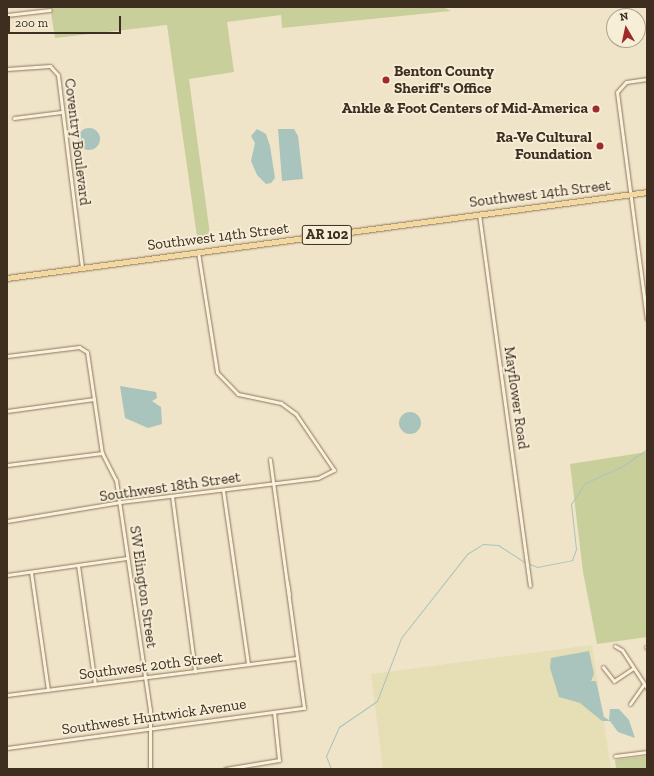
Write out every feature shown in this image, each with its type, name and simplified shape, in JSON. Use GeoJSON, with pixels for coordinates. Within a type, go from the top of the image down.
{"type":"FeatureCollection","features":[{"type":"Feature","properties":{"kind":"main road","name":"Southwest 14th Street"},"geometry":{"type":"LineString","coordinates":[[7,278],[647,192]]}},
{"type":"Feature","properties":{"kind":"street"},"geometry":{"type":"LineString","coordinates":[[26,7],[27,13]]}},
{"type":"Feature","properties":{"kind":"street"},"geometry":{"type":"LineString","coordinates":[[7,15],[50,10]]}},
{"type":"Feature","properties":{"kind":"street","name":"Coventry Boulevard"},"geometry":{"type":"LineString","coordinates":[[7,69],[44,65],[53,68],[58,75],[82,268]]}},
{"type":"Feature","properties":{"kind":"street"},"geometry":{"type":"LineString","coordinates":[[647,79],[626,82],[617,92],[647,319]]}},
{"type":"Feature","properties":{"kind":"street"},"geometry":{"type":"LineString","coordinates":[[14,118],[62,112]]}},
{"type":"Feature","properties":{"kind":"street","name":"Mayflower Road"},"geometry":{"type":"LineString","coordinates":[[480,214],[530,586]]}},
{"type":"Feature","properties":{"kind":"street","name":"Southwest 18th Street"},"geometry":{"type":"LineString","coordinates":[[7,521],[120,502],[318,478],[334,470],[296,414],[281,403],[238,394],[217,372],[198,252]]}},
{"type":"Feature","properties":{"kind":"street","name":"SW Elington Street"},"geometry":{"type":"LineString","coordinates":[[7,356],[85,349],[102,452],[116,480],[120,502],[145,677],[150,728],[150,769]]}},
{"type":"Feature","properties":{"kind":"street"},"geometry":{"type":"LineString","coordinates":[[7,411],[94,399]]}},
{"type":"Feature","properties":{"kind":"street"},"geometry":{"type":"LineString","coordinates":[[7,465],[102,452]]}},
{"type":"Feature","properties":{"kind":"street"},"geometry":{"type":"LineString","coordinates":[[270,459],[298,658]]}},
{"type":"Feature","properties":{"kind":"street"},"geometry":{"type":"LineString","coordinates":[[223,490],[248,664]]}},
{"type":"Feature","properties":{"kind":"street"},"geometry":{"type":"LineString","coordinates":[[172,496],[195,671]]}},
{"type":"Feature","properties":{"kind":"street"},"geometry":{"type":"LineString","coordinates":[[7,574],[127,558]]}},
{"type":"Feature","properties":{"kind":"street"},"geometry":{"type":"LineString","coordinates":[[78,565],[96,684]]}},
{"type":"Feature","properties":{"kind":"street"},"geometry":{"type":"LineString","coordinates":[[31,572],[48,690]]}},
{"type":"Feature","properties":{"kind":"street"},"geometry":{"type":"LineString","coordinates":[[615,646],[622,650],[647,688]]}},
{"type":"Feature","properties":{"kind":"street","name":"Southwest 20th Street"},"geometry":{"type":"LineString","coordinates":[[7,696],[298,658]]}},
{"type":"Feature","properties":{"kind":"street","name":"Southwest Huntwick Avenue"},"geometry":{"type":"LineString","coordinates":[[7,748],[304,708],[298,658]]}},
{"type":"Feature","properties":{"kind":"street"},"geometry":{"type":"LineString","coordinates":[[603,667],[614,681],[633,668]]}},
{"type":"Feature","properties":{"kind":"street"},"geometry":{"type":"LineString","coordinates":[[630,704],[644,684]]}},
{"type":"Feature","properties":{"kind":"street"},"geometry":{"type":"LineString","coordinates":[[224,769],[279,760],[274,712]]}},
{"type":"Feature","properties":{"kind":"street"},"geometry":{"type":"LineString","coordinates":[[615,756],[647,752]]}},
{"type":"Feature","properties":{"kind":"shaded area"},"geometry":{"type":"Polygon","coordinates":[[[592,645],[611,769],[383,769],[371,674],[592,645]]]}},
{"type":"Feature","properties":{"kind":"green space"},"geometry":{"type":"Polygon","coordinates":[[[50,7],[443,7],[451,11],[282,28],[281,15],[227,22],[234,72],[189,79],[211,242],[198,244],[167,25],[55,38],[50,7]]]}},
{"type":"Feature","properties":{"kind":"green space"},"geometry":{"type":"Polygon","coordinates":[[[647,452],[647,637],[597,644],[583,572],[570,464],[647,452]]]}},
{"type":"Feature","properties":{"kind":"green space"},"geometry":{"type":"Polygon","coordinates":[[[647,756],[647,769],[616,769],[615,760],[647,756]]]}},
{"type":"Feature","properties":{"kind":"water"},"geometry":{"type":"Polygon","coordinates":[[[89,128],[97,131],[100,139],[97,147],[89,150],[81,147],[78,139],[81,131],[89,128]]]}},
{"type":"Feature","properties":{"kind":"water"},"geometry":{"type":"Polygon","coordinates":[[[257,129],[266,134],[270,146],[275,178],[271,183],[266,184],[257,175],[251,161],[255,143],[251,136],[257,129]]]}},
{"type":"Feature","properties":{"kind":"water"},"geometry":{"type":"Polygon","coordinates":[[[278,129],[294,129],[298,136],[303,179],[282,181],[278,129]]]}},
{"type":"Feature","properties":{"kind":"water"},"geometry":{"type":"Polygon","coordinates":[[[120,386],[156,392],[157,398],[152,401],[161,407],[162,424],[148,428],[125,418],[120,386]]]}},
{"type":"Feature","properties":{"kind":"water"},"geometry":{"type":"Polygon","coordinates":[[[410,412],[418,415],[421,423],[418,431],[410,434],[402,431],[399,423],[402,415],[410,412]]]}},
{"type":"Feature","properties":{"kind":"water"},"geometry":{"type":"Polygon","coordinates":[[[589,651],[594,674],[591,681],[596,681],[604,717],[609,720],[610,709],[619,709],[629,720],[635,738],[618,732],[610,721],[602,721],[580,703],[559,697],[550,668],[551,658],[589,651]]]}},
{"type":"Feature","properties":{"kind":"waterway"},"geometry":{"type":"LineString","coordinates":[[530,564],[537,567],[572,560],[576,549],[571,504],[585,483],[623,466],[647,449]]}},
{"type":"Feature","properties":{"kind":"waterway"},"geometry":{"type":"LineString","coordinates":[[331,769],[326,756],[339,727],[377,701],[401,638],[467,554],[483,544],[498,545],[524,562]]}},
{"type":"Feature","properties":{"kind":"place","name":"Benton County Sheriff's Office"},"geometry":{"type":"Point","coordinates":[386,80]}},
{"type":"Feature","properties":{"kind":"place","name":"Ankle & Foot Centers of Mid-America"},"geometry":{"type":"Point","coordinates":[596,109]}},
{"type":"Feature","properties":{"kind":"place","name":"Ra-Ve Cultural Foundation"},"geometry":{"type":"Point","coordinates":[600,146]}}]}
